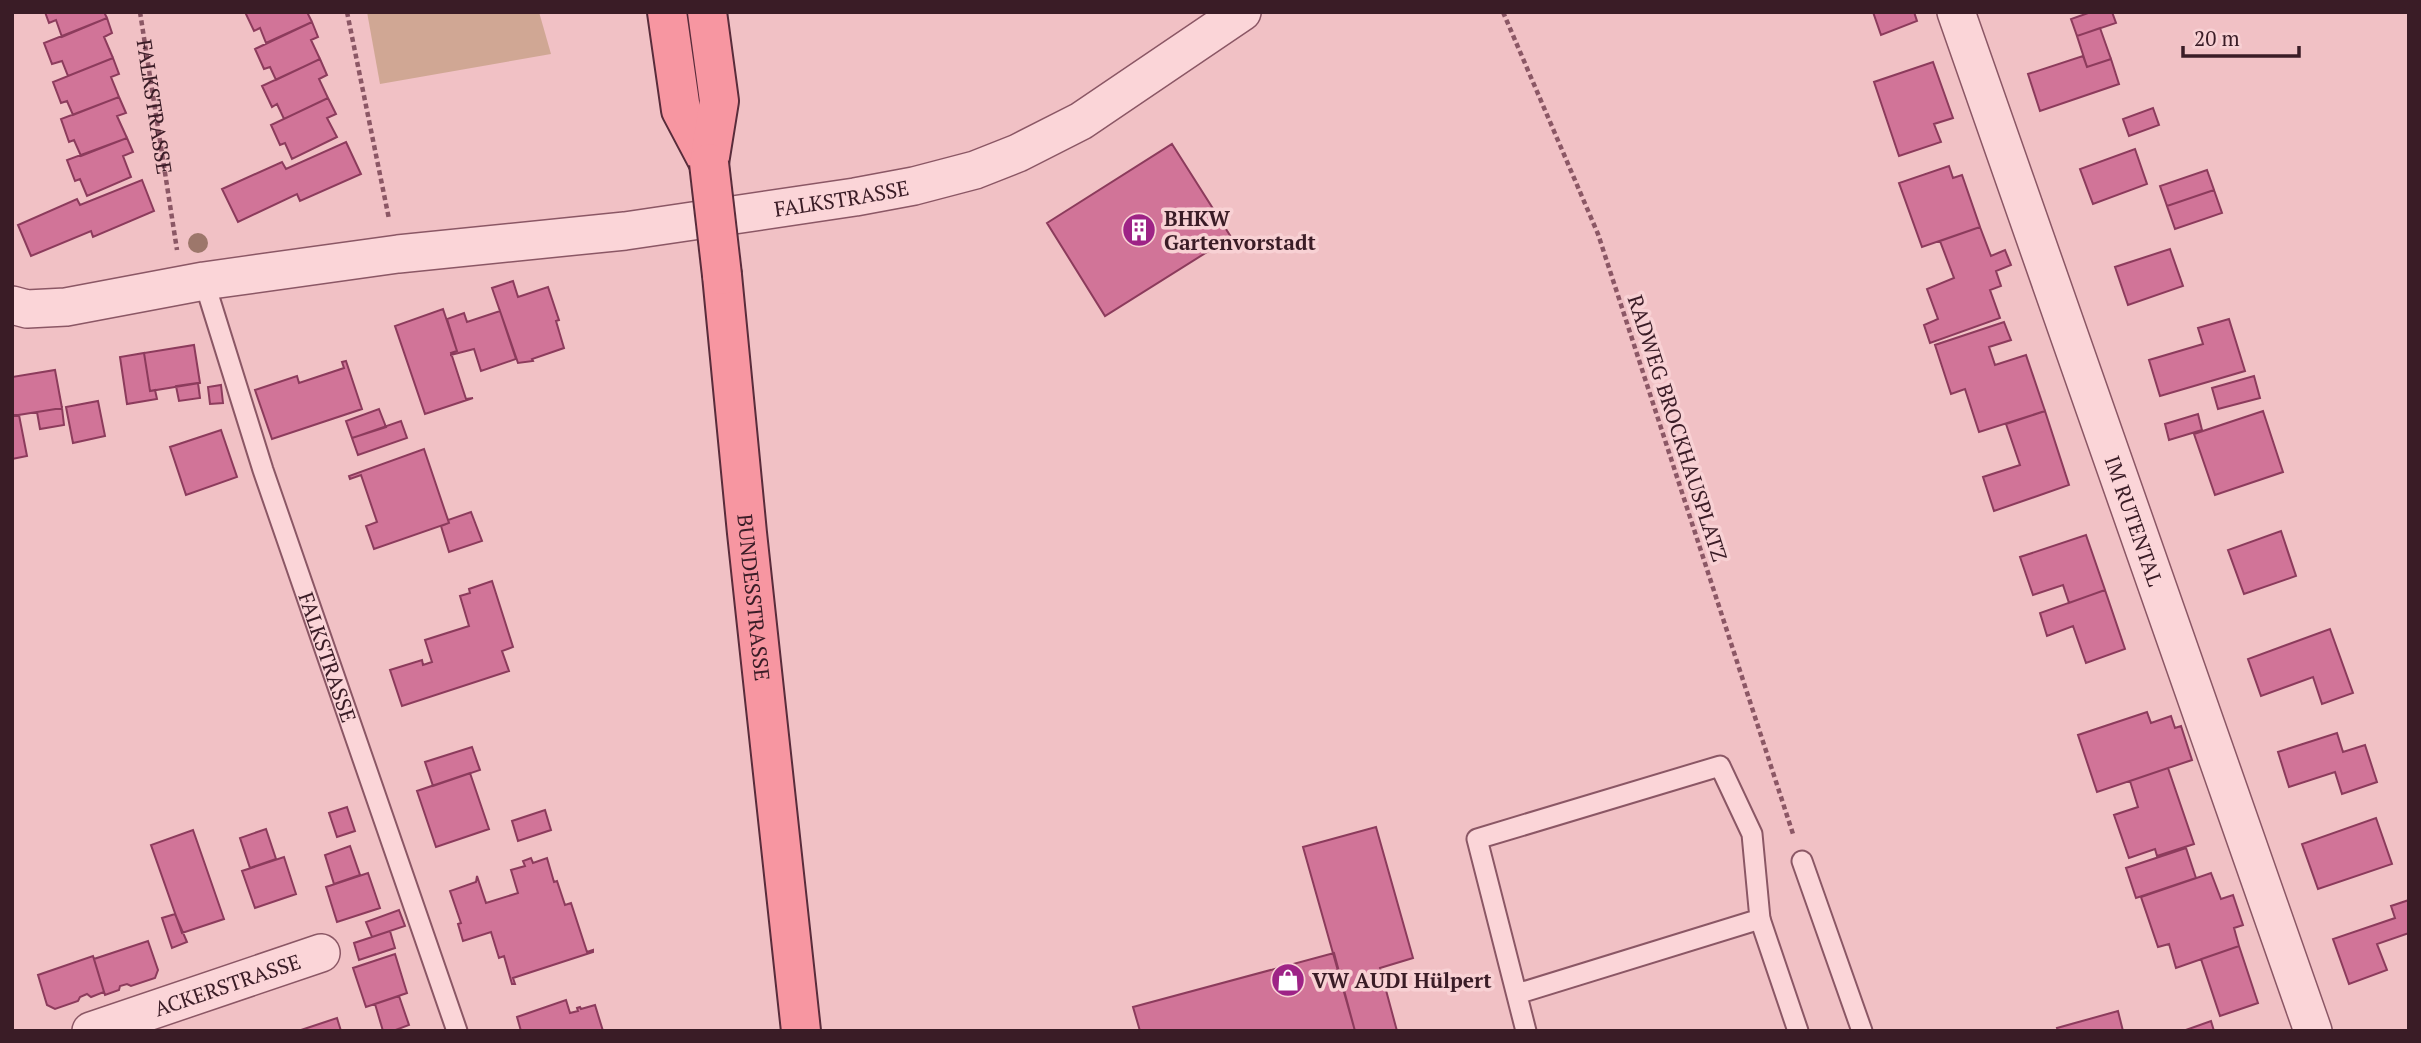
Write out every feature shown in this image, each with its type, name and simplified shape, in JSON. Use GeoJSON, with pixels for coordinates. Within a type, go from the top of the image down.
{"type":"FeatureCollection","features":[{"type":"Feature","properties":{"kind":"main road"},"geometry":{"type":"LineString","coordinates":[[667,12],[681,110],[709,163]]}},
{"type":"Feature","properties":{"kind":"main road"},"geometry":{"type":"LineString","coordinates":[[707,12],[719,101],[709,163]]}},
{"type":"Feature","properties":{"kind":"main road","name":"BUNDESSTRASSE"},"geometry":{"type":"LineString","coordinates":[[709,163],[801,1031]]}},
{"type":"Feature","properties":{"kind":"street","name":"FALKSTRASSE"},"geometry":{"type":"LineString","coordinates":[[12,305],[27,309],[66,307],[193,283],[398,254],[625,231],[914,186],[975,170],[1018,153],[1081,121],[1242,12]]}},
{"type":"Feature","properties":{"kind":"street","name":"IM RUTENTAL"},"geometry":{"type":"LineString","coordinates":[[1955,12],[2313,1031]]}},
{"type":"Feature","properties":{"kind":"street","name":"ACKERSTRASSE"},"geometry":{"type":"LineString","coordinates":[[91,1031],[321,953]]}},
{"type":"Feature","properties":{"kind":"lane","name":"FALKSTRASSE"},"geometry":{"type":"LineString","coordinates":[[193,283],[263,470],[457,1031]]}},
{"type":"Feature","properties":{"kind":"lane"},"geometry":{"type":"LineString","coordinates":[[1526,1031],[1477,839],[1720,766],[1752,834],[1760,919],[1798,1031]]}},
{"type":"Feature","properties":{"kind":"lane"},"geometry":{"type":"LineString","coordinates":[[1802,861],[1862,1031]]}},
{"type":"Feature","properties":{"kind":"lane"},"geometry":{"type":"LineString","coordinates":[[1517,994],[1760,919]]}},
{"type":"Feature","properties":{"kind":"path","name":"FALKSTRASSE"},"geometry":{"type":"LineString","coordinates":[[140,12],[193,283]]}},
{"type":"Feature","properties":{"kind":"path"},"geometry":{"type":"LineString","coordinates":[[347,12],[398,254]]}},
{"type":"Feature","properties":{"kind":"path","name":"RADWEG BROCKHAUSPLATZ"},"geometry":{"type":"LineString","coordinates":[[1503,12],[1598,234],[1802,861]]}},
{"type":"Feature","properties":{"kind":"shaded area"},"geometry":{"type":"Polygon","coordinates":[[[367,12],[539,12],[551,54],[380,84],[367,12]]]}},
{"type":"Feature","properties":{"kind":"building"},"geometry":{"type":"Polygon","coordinates":[[[45,12],[104,12],[107,18],[62,37],[56,20],[49,23],[45,12]]]}},
{"type":"Feature","properties":{"kind":"building"},"geometry":{"type":"Polygon","coordinates":[[[245,12],[307,12],[312,22],[266,43],[260,28],[254,31],[245,12]]]}},
{"type":"Feature","properties":{"kind":"building"},"geometry":{"type":"Polygon","coordinates":[[[1873,12],[1914,12],[1917,21],[1881,35],[1873,12]]]}},
{"type":"Feature","properties":{"kind":"building"},"geometry":{"type":"Polygon","coordinates":[[[2091,12],[2112,12],[2116,23],[2077,36],[2071,19],[2091,12]]]}},
{"type":"Feature","properties":{"kind":"building"},"geometry":{"type":"Polygon","coordinates":[[[107,18],[112,33],[104,37],[113,58],[68,76],[62,61],[52,64],[44,43],[107,18]]]}},
{"type":"Feature","properties":{"kind":"building"},"geometry":{"type":"Polygon","coordinates":[[[312,22],[318,37],[311,40],[320,59],[276,80],[270,67],[264,69],[255,49],[312,22]]]}},
{"type":"Feature","properties":{"kind":"building"},"geometry":{"type":"Polygon","coordinates":[[[2100,28],[2111,59],[2087,67],[2077,36],[2100,28]]]}},
{"type":"Feature","properties":{"kind":"building"},"geometry":{"type":"Polygon","coordinates":[[[2083,56],[2087,67],[2111,59],[2119,84],[2040,111],[2028,74],[2083,56]]]}},
{"type":"Feature","properties":{"kind":"building"},"geometry":{"type":"Polygon","coordinates":[[[113,58],[119,74],[111,77],[119,97],[73,115],[67,101],[61,103],[53,82],[113,58]]]}},
{"type":"Feature","properties":{"kind":"building"},"geometry":{"type":"Polygon","coordinates":[[[320,59],[327,75],[319,79],[328,98],[284,119],[277,104],[272,107],[262,86],[320,59]]]}},
{"type":"Feature","properties":{"kind":"building"},"geometry":{"type":"Polygon","coordinates":[[[1933,62],[1953,118],[1934,124],[1941,142],[1899,156],[1874,82],[1933,62]]]}},
{"type":"Feature","properties":{"kind":"building"},"geometry":{"type":"Polygon","coordinates":[[[119,97],[126,113],[117,116],[127,138],[81,156],[74,140],[69,142],[61,119],[119,97]]]}},
{"type":"Feature","properties":{"kind":"building"},"geometry":{"type":"Polygon","coordinates":[[[328,98],[336,114],[327,118],[337,137],[292,159],[285,143],[280,145],[271,125],[328,98]]]}},
{"type":"Feature","properties":{"kind":"building"},"geometry":{"type":"Polygon","coordinates":[[[2153,108],[2159,125],[2129,136],[2123,119],[2153,108]]]}},
{"type":"Feature","properties":{"kind":"building"},"geometry":{"type":"Polygon","coordinates":[[[127,138],[133,152],[123,156],[131,177],[87,196],[80,179],[75,181],[67,160],[127,138]]]}},
{"type":"Feature","properties":{"kind":"building"},"geometry":{"type":"Polygon","coordinates":[[[346,142],[361,174],[300,201],[297,194],[238,222],[222,189],[282,162],[286,169],[346,142]]]}},
{"type":"Feature","properties":{"kind":"building","name":"BHKW Gartenvorstadt"},"geometry":{"type":"Polygon","coordinates":[[[1172,144],[1231,237],[1105,316],[1047,223],[1172,144]]]}},
{"type":"Feature","properties":{"kind":"building"},"geometry":{"type":"Polygon","coordinates":[[[2135,149],[2147,184],[2093,204],[2080,169],[2135,149]]]}},
{"type":"Feature","properties":{"kind":"building"},"geometry":{"type":"Polygon","coordinates":[[[1949,166],[1953,178],[1962,175],[1980,227],[1922,247],[1899,183],[1949,166]]]}},
{"type":"Feature","properties":{"kind":"building"},"geometry":{"type":"Polygon","coordinates":[[[2207,170],[2214,190],[2167,206],[2160,186],[2207,170]]]}},
{"type":"Feature","properties":{"kind":"building"},"geometry":{"type":"Polygon","coordinates":[[[142,180],[154,211],[93,237],[91,231],[31,256],[18,225],[77,199],[80,205],[142,180]]]}},
{"type":"Feature","properties":{"kind":"building"},"geometry":{"type":"Polygon","coordinates":[[[2214,190],[2222,213],[2175,229],[2167,206],[2214,190]]]}},
{"type":"Feature","properties":{"kind":"building"},"geometry":{"type":"Polygon","coordinates":[[[1980,227],[1991,256],[2005,250],[2011,265],[1996,271],[2001,286],[1990,290],[2000,318],[1930,343],[1924,325],[1938,319],[1927,289],[1954,278],[1940,241],[1980,227]]]}},
{"type":"Feature","properties":{"kind":"building"},"geometry":{"type":"Polygon","coordinates":[[[2170,249],[2183,286],[2128,305],[2115,267],[2170,249]]]}},
{"type":"Feature","properties":{"kind":"building"},"geometry":{"type":"Polygon","coordinates":[[[513,281],[518,297],[548,287],[559,320],[556,321],[564,348],[532,359],[533,361],[518,363],[492,288],[513,281]]]}},
{"type":"Feature","properties":{"kind":"building"},"geometry":{"type":"Polygon","coordinates":[[[443,309],[457,351],[451,353],[466,399],[473,398],[425,414],[395,326],[443,309]]]}},
{"type":"Feature","properties":{"kind":"building"},"geometry":{"type":"Polygon","coordinates":[[[500,311],[516,359],[481,371],[474,349],[451,355],[457,351],[447,319],[464,313],[467,322],[500,311]]]}},
{"type":"Feature","properties":{"kind":"building"},"geometry":{"type":"Polygon","coordinates":[[[2229,319],[2245,371],[2160,396],[2149,360],[2203,344],[2198,328],[2229,319]]]}},
{"type":"Feature","properties":{"kind":"building"},"geometry":{"type":"Polygon","coordinates":[[[2004,322],[2011,340],[1989,347],[1995,365],[2026,355],[2045,411],[1979,432],[1965,389],[1951,394],[1935,345],[2004,322]]]}},
{"type":"Feature","properties":{"kind":"building"},"geometry":{"type":"Polygon","coordinates":[[[194,345],[200,383],[150,391],[144,353],[194,345]]]}},
{"type":"Feature","properties":{"kind":"building"},"geometry":{"type":"Polygon","coordinates":[[[144,353],[150,391],[155,390],[157,399],[127,404],[120,357],[144,353]]]}},
{"type":"Feature","properties":{"kind":"building"},"geometry":{"type":"Polygon","coordinates":[[[346,361],[362,409],[272,439],[255,390],[297,376],[299,383],[344,368],[342,362],[346,361]]]}},
{"type":"Feature","properties":{"kind":"building"},"geometry":{"type":"Polygon","coordinates":[[[55,370],[62,408],[12,416],[12,377],[55,370]]]}},
{"type":"Feature","properties":{"kind":"building"},"geometry":{"type":"Polygon","coordinates":[[[2254,376],[2260,398],[2218,409],[2212,388],[2254,376]]]}},
{"type":"Feature","properties":{"kind":"building"},"geometry":{"type":"Polygon","coordinates":[[[198,383],[200,398],[179,401],[176,386],[198,383]]]}},
{"type":"Feature","properties":{"kind":"building"},"geometry":{"type":"Polygon","coordinates":[[[221,385],[223,403],[210,404],[208,387],[221,385]]]}},
{"type":"Feature","properties":{"kind":"building"},"geometry":{"type":"Polygon","coordinates":[[[98,401],[105,436],[73,443],[66,407],[98,401]]]}},
{"type":"Feature","properties":{"kind":"building"},"geometry":{"type":"Polygon","coordinates":[[[62,408],[64,425],[40,429],[37,412],[62,408]]]}},
{"type":"Feature","properties":{"kind":"building"},"geometry":{"type":"Polygon","coordinates":[[[379,409],[386,427],[352,438],[346,421],[379,409]]]}},
{"type":"Feature","properties":{"kind":"building"},"geometry":{"type":"Polygon","coordinates":[[[2045,411],[2069,485],[1994,511],[1983,477],[2020,465],[2006,424],[2045,411]]]}},
{"type":"Feature","properties":{"kind":"building"},"geometry":{"type":"Polygon","coordinates":[[[2263,411],[2283,472],[2215,495],[2194,434],[2263,411]]]}},
{"type":"Feature","properties":{"kind":"building"},"geometry":{"type":"Polygon","coordinates":[[[2198,414],[2202,430],[2169,440],[2165,424],[2198,414]]]}},
{"type":"Feature","properties":{"kind":"building"},"geometry":{"type":"Polygon","coordinates":[[[12,415],[19,415],[27,456],[12,459],[12,415]]]}},
{"type":"Feature","properties":{"kind":"building"},"geometry":{"type":"Polygon","coordinates":[[[401,421],[407,438],[358,455],[352,438],[401,421]]]}},
{"type":"Feature","properties":{"kind":"building"},"geometry":{"type":"Polygon","coordinates":[[[221,430],[237,477],[186,495],[170,447],[221,430]]]}},
{"type":"Feature","properties":{"kind":"building"},"geometry":{"type":"Polygon","coordinates":[[[424,449],[449,523],[374,549],[366,526],[377,522],[361,475],[350,479],[349,476],[424,449]]]}},
{"type":"Feature","properties":{"kind":"building"},"geometry":{"type":"Polygon","coordinates":[[[471,512],[482,541],[449,552],[441,526],[449,523],[448,520],[471,512]]]}},
{"type":"Feature","properties":{"kind":"building"},"geometry":{"type":"Polygon","coordinates":[[[2281,531],[2296,576],[2244,594],[2228,550],[2281,531]]]}},
{"type":"Feature","properties":{"kind":"building"},"geometry":{"type":"Polygon","coordinates":[[[2086,535],[2105,590],[2069,603],[2063,585],[2033,595],[2020,557],[2086,535]]]}},
{"type":"Feature","properties":{"kind":"building"},"geometry":{"type":"Polygon","coordinates":[[[492,581],[513,647],[502,651],[509,671],[402,706],[390,670],[422,660],[423,665],[432,662],[425,640],[469,626],[460,596],[470,593],[469,589],[492,581]]]}},
{"type":"Feature","properties":{"kind":"building"},"geometry":{"type":"Polygon","coordinates":[[[2105,590],[2125,649],[2086,663],[2073,626],[2047,636],[2040,613],[2105,590]]]}},
{"type":"Feature","properties":{"kind":"building"},"geometry":{"type":"Polygon","coordinates":[[[2330,629],[2353,693],[2322,704],[2313,677],[2261,696],[2248,659],[2330,629]]]}},
{"type":"Feature","properties":{"kind":"building"},"geometry":{"type":"Polygon","coordinates":[[[2147,712],[2151,723],[2171,716],[2175,728],[2181,726],[2192,760],[2097,792],[2078,735],[2147,712]]]}},
{"type":"Feature","properties":{"kind":"building"},"geometry":{"type":"Polygon","coordinates":[[[2337,733],[2343,752],[2365,745],[2377,782],[2342,794],[2335,772],[2289,787],[2278,752],[2337,733]]]}},
{"type":"Feature","properties":{"kind":"building"},"geometry":{"type":"Polygon","coordinates":[[[472,747],[480,770],[433,786],[425,762],[472,747]]]}},
{"type":"Feature","properties":{"kind":"building"},"geometry":{"type":"Polygon","coordinates":[[[2168,768],[2194,844],[2157,856],[2155,849],[2129,858],[2114,815],[2138,807],[2130,781],[2168,768]]]}},
{"type":"Feature","properties":{"kind":"building"},"geometry":{"type":"Polygon","coordinates":[[[470,773],[489,829],[436,847],[417,791],[470,773]]]}},
{"type":"Feature","properties":{"kind":"building"},"geometry":{"type":"Polygon","coordinates":[[[347,807],[355,831],[337,837],[329,813],[347,807]]]}},
{"type":"Feature","properties":{"kind":"building"},"geometry":{"type":"Polygon","coordinates":[[[545,810],[551,830],[518,841],[512,821],[545,810]]]}},
{"type":"Feature","properties":{"kind":"building"},"geometry":{"type":"Polygon","coordinates":[[[2376,818],[2392,864],[2318,889],[2302,844],[2376,818]]]}},
{"type":"Feature","properties":{"kind":"building"},"geometry":{"type":"Polygon","coordinates":[[[1376,827],[1413,958],[1380,968],[1397,1031],[1355,1031],[1303,847],[1376,827]]]}},
{"type":"Feature","properties":{"kind":"building"},"geometry":{"type":"Polygon","coordinates":[[[266,829],[276,859],[250,868],[240,838],[266,829]]]}},
{"type":"Feature","properties":{"kind":"building"},"geometry":{"type":"Polygon","coordinates":[[[193,830],[224,919],[182,933],[151,845],[193,830]]]}},
{"type":"Feature","properties":{"kind":"building"},"geometry":{"type":"Polygon","coordinates":[[[350,846],[360,875],[334,884],[325,855],[350,846]]]}},
{"type":"Feature","properties":{"kind":"building"},"geometry":{"type":"Polygon","coordinates":[[[2186,848],[2196,878],[2136,898],[2126,868],[2186,848]]]}},
{"type":"Feature","properties":{"kind":"building"},"geometry":{"type":"Polygon","coordinates":[[[284,857],[296,894],[255,908],[242,871],[284,857]]]}},
{"type":"Feature","properties":{"kind":"building"},"geometry":{"type":"Polygon","coordinates":[[[531,858],[533,863],[547,858],[565,905],[571,903],[587,952],[593,952],[513,978],[515,984],[512,984],[504,956],[499,958],[491,932],[463,941],[458,924],[461,923],[450,891],[476,882],[477,876],[486,903],[518,893],[511,870],[525,866],[523,861],[531,858]]]}},
{"type":"Feature","properties":{"kind":"building"},"geometry":{"type":"Polygon","coordinates":[[[368,873],[380,908],[337,922],[326,887],[368,873]]]}},
{"type":"Feature","properties":{"kind":"building"},"geometry":{"type":"Polygon","coordinates":[[[2211,873],[2221,899],[2233,895],[2243,925],[2234,928],[2239,946],[2176,968],[2169,944],[2158,947],[2141,897],[2211,873]]]}},
{"type":"Feature","properties":{"kind":"building"},"geometry":{"type":"Polygon","coordinates":[[[2409,900],[2409,933],[2377,944],[2387,970],[2349,984],[2333,939],[2395,918],[2391,906],[2409,900]]]}},
{"type":"Feature","properties":{"kind":"building"},"geometry":{"type":"Polygon","coordinates":[[[399,910],[405,926],[372,937],[366,922],[399,910]]]}},
{"type":"Feature","properties":{"kind":"building"},"geometry":{"type":"Polygon","coordinates":[[[175,914],[187,942],[172,948],[162,918],[175,914]]]}},
{"type":"Feature","properties":{"kind":"building"},"geometry":{"type":"Polygon","coordinates":[[[390,931],[395,948],[359,960],[354,943],[390,931]]]}},
{"type":"Feature","properties":{"kind":"building"},"geometry":{"type":"Polygon","coordinates":[[[148,941],[158,970],[155,978],[131,986],[120,986],[119,990],[105,995],[94,959],[148,941]]]}},
{"type":"Feature","properties":{"kind":"building"},"geometry":{"type":"Polygon","coordinates":[[[2239,946],[2258,1003],[2220,1016],[2201,959],[2239,946]]]}},
{"type":"Feature","properties":{"kind":"building","name":"VW AUDI Hülpert"},"geometry":{"type":"Polygon","coordinates":[[[1334,953],[1355,1031],[1140,1031],[1133,1007],[1334,953]]]}},
{"type":"Feature","properties":{"kind":"building"},"geometry":{"type":"Polygon","coordinates":[[[395,954],[407,993],[366,1007],[353,968],[395,954]]]}},
{"type":"Feature","properties":{"kind":"building"},"geometry":{"type":"Polygon","coordinates":[[[93,956],[104,992],[91,997],[87,994],[78,1001],[55,1009],[47,1005],[38,975],[93,956]]]}},
{"type":"Feature","properties":{"kind":"building"},"geometry":{"type":"Polygon","coordinates":[[[399,996],[409,1025],[393,1031],[383,1031],[375,1004],[399,996]]]}},
{"type":"Feature","properties":{"kind":"building"},"geometry":{"type":"Polygon","coordinates":[[[566,1000],[570,1013],[578,1011],[577,1008],[580,1007],[581,1009],[595,1005],[603,1031],[521,1031],[517,1017],[566,1000]]]}},
{"type":"Feature","properties":{"kind":"building"},"geometry":{"type":"Polygon","coordinates":[[[2118,1011],[2123,1031],[2058,1031],[2057,1028],[2118,1011]]]}},
{"type":"Feature","properties":{"kind":"building"},"geometry":{"type":"Polygon","coordinates":[[[337,1018],[341,1031],[298,1031],[337,1018]]]}},
{"type":"Feature","properties":{"kind":"building"},"geometry":{"type":"Polygon","coordinates":[[[2211,1021],[2214,1031],[2183,1031],[2211,1021]]]}},
{"type":"Feature","properties":{"kind":"place","name":"BHKW Gartenvorstadt"},"geometry":{"type":"Point","coordinates":[1139,230]}},
{"type":"Feature","properties":{"kind":"place","name":"VW AUDI Hülpert"},"geometry":{"type":"Point","coordinates":[1288,980]}}]}
